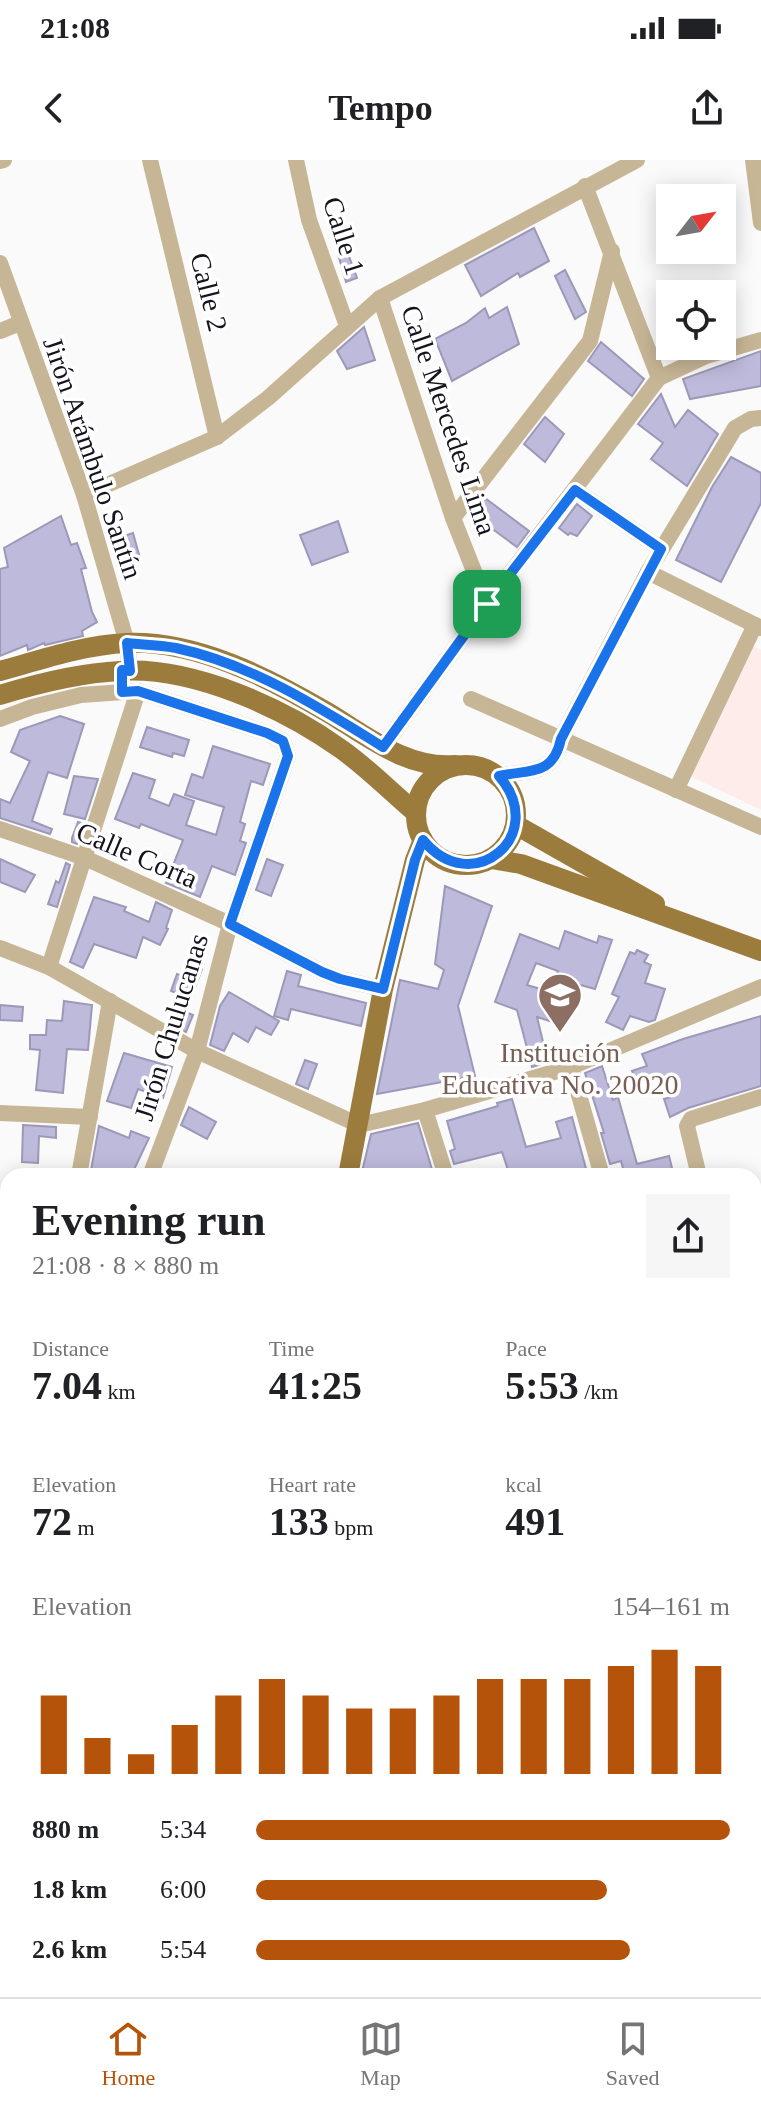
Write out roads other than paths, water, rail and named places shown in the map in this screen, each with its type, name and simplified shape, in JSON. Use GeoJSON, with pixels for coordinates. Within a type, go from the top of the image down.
{"type":"FeatureCollection","features":[{"type":"Feature","properties":{"kind":"main road"},"geometry":{"type":"LineString","coordinates":[[0,671],[127,643],[174,648],[245,670],[413,761],[432,766],[470,764],[486,768],[499,776],[515,800],[516,825],[511,839],[491,859],[476,864],[461,865],[446,861],[433,852],[418,829],[416,813],[419,796],[437,772],[455,765]]}},
{"type":"Feature","properties":{"kind":"main road"},"geometry":{"type":"LineString","coordinates":[[0,695],[68,677],[126,671],[199,680],[287,715],[345,751],[416,813]]}},
{"type":"Feature","properties":{"kind":"main road"},"geometry":{"type":"LineString","coordinates":[[516,825],[689,924]]}},
{"type":"Feature","properties":{"kind":"main road"},"geometry":{"type":"LineString","coordinates":[[350,1168],[383,989],[415,860],[423,840]]}},
{"type":"Feature","properties":{"kind":"main road"},"geometry":{"type":"LineString","coordinates":[[491,859],[521,864],[761,951]]}},
{"type":"Feature","properties":{"kind":"street","name":"Calle 2"},"geometry":{"type":"LineString","coordinates":[[150,160],[217,437]]}},
{"type":"Feature","properties":{"kind":"street","name":"Calle 1"},"geometry":{"type":"LineString","coordinates":[[296,160],[309,220],[347,326]]}},
{"type":"Feature","properties":{"kind":"street"},"geometry":{"type":"LineString","coordinates":[[84,495],[217,437],[268,398],[380,298],[637,160]]}},
{"type":"Feature","properties":{"kind":"street"},"geometry":{"type":"LineString","coordinates":[[753,160],[758,178],[761,223]]}},
{"type":"Feature","properties":{"kind":"street"},"geometry":{"type":"LineString","coordinates":[[585,186],[659,378]]}},
{"type":"Feature","properties":{"kind":"street"},"geometry":{"type":"LineString","coordinates":[[453,518],[590,341],[612,251]]}},
{"type":"Feature","properties":{"kind":"street","name":"Jirón Arámbulo Santín"},"geometry":{"type":"LineString","coordinates":[[0,263],[84,495],[127,643],[126,671],[130,691],[85,858],[49,967]]}},
{"type":"Feature","properties":{"kind":"street","name":"Calle Mercedes Lima"},"geometry":{"type":"LineString","coordinates":[[380,298],[453,518],[487,604]]}},
{"type":"Feature","properties":{"kind":"street"},"geometry":{"type":"LineString","coordinates":[[0,331],[20,323]]}},
{"type":"Feature","properties":{"kind":"street"},"geometry":{"type":"LineString","coordinates":[[383,747],[659,378],[706,356],[761,340]]}},
{"type":"Feature","properties":{"kind":"street"},"geometry":{"type":"LineString","coordinates":[[499,776],[546,767],[554,761],[561,739],[661,549],[735,428],[751,419],[761,418]]}},
{"type":"Feature","properties":{"kind":"street"},"geometry":{"type":"LineString","coordinates":[[575,490],[661,549]]}},
{"type":"Feature","properties":{"kind":"street"},"geometry":{"type":"LineString","coordinates":[[648,572],[758,626],[676,790]]}},
{"type":"Feature","properties":{"kind":"street"},"geometry":{"type":"LineString","coordinates":[[0,719],[32,707],[81,695],[130,691]]}},
{"type":"Feature","properties":{"kind":"street","name":"Jirón Chulucanas"},"geometry":{"type":"LineString","coordinates":[[130,691],[267,733],[283,741],[288,756],[230,924],[197,1051],[153,1168]]}},
{"type":"Feature","properties":{"kind":"street"},"geometry":{"type":"LineString","coordinates":[[471,699],[761,827]]}},
{"type":"Feature","properties":{"kind":"street","name":"Calle Corta"},"geometry":{"type":"LineString","coordinates":[[0,829],[85,858],[230,924],[322,972],[383,989]]}},
{"type":"Feature","properties":{"kind":"street"},"geometry":{"type":"LineString","coordinates":[[0,948],[49,967],[197,1051],[359,1125],[425,1110],[571,1067],[761,987]]}},
{"type":"Feature","properties":{"kind":"street"},"geometry":{"type":"LineString","coordinates":[[80,1168],[110,1001]]}},
{"type":"Feature","properties":{"kind":"street"},"geometry":{"type":"LineString","coordinates":[[571,1067],[600,1168]]}},
{"type":"Feature","properties":{"kind":"street"},"geometry":{"type":"LineString","coordinates":[[697,1168],[687,1126],[691,1119],[761,1097]]}},
{"type":"Feature","properties":{"kind":"street"},"geometry":{"type":"LineString","coordinates":[[425,1110],[443,1168]]}},
{"type":"Feature","properties":{"kind":"street"},"geometry":{"type":"LineString","coordinates":[[0,1113],[90,1117]]}},
{"type":"Feature","properties":{"kind":"place","name":"Institución Educativa No. 20020"},"geometry":{"type":"Point","coordinates":[560,1034]}}]}
